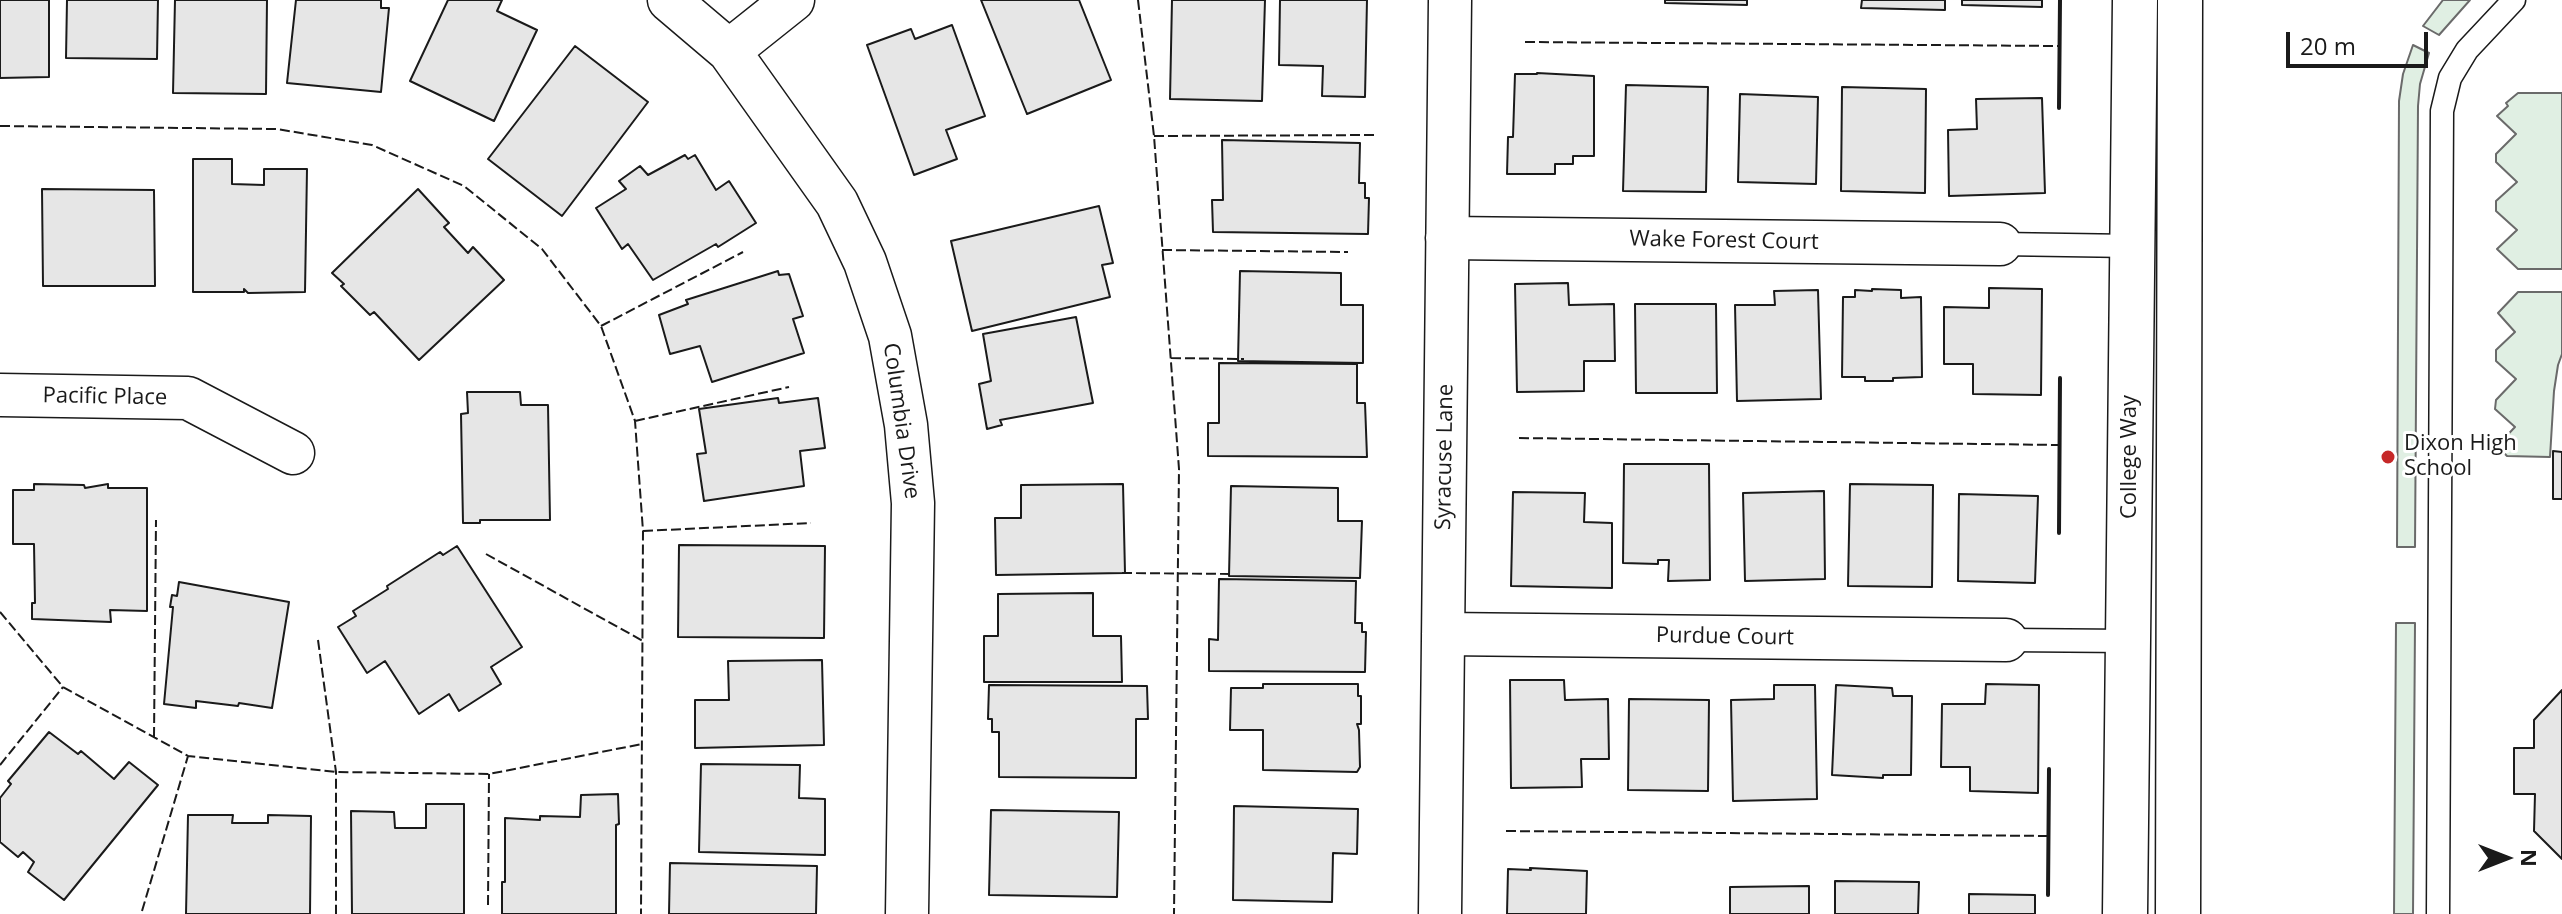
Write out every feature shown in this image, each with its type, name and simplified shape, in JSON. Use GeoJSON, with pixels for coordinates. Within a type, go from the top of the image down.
{"type":"FeatureCollection","features":[{"type":"Feature","properties":{"kind":"street","name":"Columbia Drive"},"geometry":{"type":"LineString","coordinates":[[669,0],[729,51],[837,203],[865,262],[890,336],[906,425],[913,503],[907,914]]}},
{"type":"Feature","properties":{"kind":"street"},"geometry":{"type":"LineString","coordinates":[[729,51],[793,0]]}},
{"type":"Feature","properties":{"kind":"street","name":"Syracuse Lane"},"geometry":{"type":"LineString","coordinates":[[1440,914],[1450,0]]}},
{"type":"Feature","properties":{"kind":"street","name":"College Way"},"geometry":{"type":"LineString","coordinates":[[2125,914],[2135,0]]}},
{"type":"Feature","properties":{"kind":"street"},"geometry":{"type":"LineString","coordinates":[[2178,914],[2180,0]]}},
{"type":"Feature","properties":{"kind":"street","name":"Wake Forest Court"},"geometry":{"type":"LineString","coordinates":[[1447,238],[2000,244]]}},
{"type":"Feature","properties":{"kind":"street","name":"Pacific Place"},"geometry":{"type":"LineString","coordinates":[[0,395],[188,398],[293,453]]}},
{"type":"Feature","properties":{"kind":"street","name":"Purdue Court"},"geometry":{"type":"LineString","coordinates":[[1443,634],[2006,640]]}},
{"type":"Feature","properties":{"kind":"lane"},"geometry":{"type":"LineString","coordinates":[[2438,914],[2442,111],[2450,78],[2467,50],[2514,0]]}},
{"type":"Feature","properties":{"kind":"lane"},"geometry":{"type":"LineString","coordinates":[[2000,244],[2132,246]]}},
{"type":"Feature","properties":{"kind":"lane"},"geometry":{"type":"LineString","coordinates":[[2006,640],[2129,641]]}},
{"type":"Feature","properties":{"kind":"green space"},"geometry":{"type":"Polygon","coordinates":[[[2443,0],[2470,0],[2439,35],[2423,26],[2443,0]]]}},
{"type":"Feature","properties":{"kind":"green space"},"geometry":{"type":"Polygon","coordinates":[[[2413,45],[2429,53],[2420,84],[2418,106],[2415,547],[2397,547],[2399,101],[2403,74],[2413,45]]]}},
{"type":"Feature","properties":{"kind":"green space"},"geometry":{"type":"Polygon","coordinates":[[[2518,93],[2562,93],[2562,269],[2518,269],[2497,249],[2517,230],[2496,211],[2496,201],[2517,182],[2496,162],[2496,154],[2516,134],[2497,116],[2518,93]]]}},
{"type":"Feature","properties":{"kind":"green space"},"geometry":{"type":"Polygon","coordinates":[[[2518,292],[2562,292],[2562,354],[2554,391],[2550,457],[2507,456],[2497,446],[2515,427],[2495,409],[2496,400],[2516,379],[2496,361],[2496,350],[2515,332],[2498,313],[2518,292]]]}},
{"type":"Feature","properties":{"kind":"green space"},"geometry":{"type":"Polygon","coordinates":[[[2396,623],[2415,623],[2413,914],[2394,914],[2396,623]]]}},
{"type":"Feature","properties":{"kind":"building"},"geometry":{"type":"Polygon","coordinates":[[[0,0],[49,0],[49,77],[0,78],[0,0]]]}},
{"type":"Feature","properties":{"kind":"building"},"geometry":{"type":"Polygon","coordinates":[[[67,0],[158,0],[157,59],[66,58],[67,0]]]}},
{"type":"Feature","properties":{"kind":"building"},"geometry":{"type":"Polygon","coordinates":[[[175,0],[267,0],[266,94],[173,93],[175,0]]]}},
{"type":"Feature","properties":{"kind":"building"},"geometry":{"type":"Polygon","coordinates":[[[296,0],[381,0],[381,8],[389,8],[381,92],[287,83],[296,0]]]}},
{"type":"Feature","properties":{"kind":"building"},"geometry":{"type":"Polygon","coordinates":[[[448,0],[502,0],[497,11],[537,30],[494,121],[410,81],[448,0]]]}},
{"type":"Feature","properties":{"kind":"building"},"geometry":{"type":"Polygon","coordinates":[[[981,0],[1079,0],[1111,80],[1027,114],[981,0]]]}},
{"type":"Feature","properties":{"kind":"building"},"geometry":{"type":"Polygon","coordinates":[[[1172,0],[1265,0],[1262,101],[1170,99],[1172,0]]]}},
{"type":"Feature","properties":{"kind":"building"},"geometry":{"type":"Polygon","coordinates":[[[1280,0],[1367,0],[1365,97],[1322,96],[1323,66],[1279,65],[1280,0]]]}},
{"type":"Feature","properties":{"kind":"building"},"geometry":{"type":"Polygon","coordinates":[[[1665,0],[1747,0],[1747,5],[1665,3],[1665,0]]]}},
{"type":"Feature","properties":{"kind":"building"},"geometry":{"type":"Polygon","coordinates":[[[1862,0],[1945,0],[1945,10],[1861,8],[1862,0]]]}},
{"type":"Feature","properties":{"kind":"building"},"geometry":{"type":"Polygon","coordinates":[[[1962,0],[2042,0],[2042,7],[1962,5],[1962,0]]]}},
{"type":"Feature","properties":{"kind":"building"},"geometry":{"type":"Polygon","coordinates":[[[952,25],[985,116],[946,130],[957,159],[914,175],[867,45],[911,29],[915,39],[952,25]]]}},
{"type":"Feature","properties":{"kind":"building"},"geometry":{"type":"Polygon","coordinates":[[[575,46],[648,102],[562,216],[488,159],[575,46]]]}},
{"type":"Feature","properties":{"kind":"building"},"geometry":{"type":"Polygon","coordinates":[[[1515,74],[1594,76],[1594,156],[1573,156],[1573,164],[1555,164],[1555,174],[1507,174],[1508,137],[1513,137],[1515,74]]]}},
{"type":"Feature","properties":{"kind":"building"},"geometry":{"type":"Polygon","coordinates":[[[1626,85],[1708,87],[1706,192],[1623,191],[1626,85]]]}},
{"type":"Feature","properties":{"kind":"building"},"geometry":{"type":"Polygon","coordinates":[[[1842,87],[1926,89],[1925,193],[1841,191],[1842,87]]]}},
{"type":"Feature","properties":{"kind":"building"},"geometry":{"type":"Polygon","coordinates":[[[1740,94],[1818,97],[1816,184],[1738,182],[1740,94]]]}},
{"type":"Feature","properties":{"kind":"building"},"geometry":{"type":"Polygon","coordinates":[[[2042,98],[2045,193],[1949,196],[1948,130],[1977,129],[1976,99],[2042,98]]]}},
{"type":"Feature","properties":{"kind":"building"},"geometry":{"type":"Polygon","coordinates":[[[1222,140],[1360,143],[1359,183],[1365,183],[1365,198],[1369,198],[1368,234],[1213,232],[1212,200],[1223,200],[1222,140]]]}},
{"type":"Feature","properties":{"kind":"building"},"geometry":{"type":"Polygon","coordinates":[[[685,155],[688,159],[695,155],[716,190],[729,181],[756,223],[718,247],[716,244],[653,280],[628,244],[622,249],[596,208],[626,189],[619,181],[640,166],[648,175],[685,155]]]}},
{"type":"Feature","properties":{"kind":"building"},"geometry":{"type":"Polygon","coordinates":[[[193,159],[232,159],[232,184],[264,185],[264,169],[307,169],[305,292],[248,293],[244,289],[244,292],[193,292],[193,159]]]}},
{"type":"Feature","properties":{"kind":"building"},"geometry":{"type":"Polygon","coordinates":[[[42,189],[154,190],[155,286],[43,286],[42,189]]]}},
{"type":"Feature","properties":{"kind":"building"},"geometry":{"type":"Polygon","coordinates":[[[418,189],[449,223],[444,227],[468,253],[473,247],[504,280],[419,360],[374,312],[370,315],[341,286],[344,284],[332,273],[418,189]]]}},
{"type":"Feature","properties":{"kind":"building"},"geometry":{"type":"Polygon","coordinates":[[[1099,206],[1113,263],[1102,265],[1110,297],[972,331],[951,241],[1099,206]]]}},
{"type":"Feature","properties":{"kind":"building"},"geometry":{"type":"Polygon","coordinates":[[[778,271],[779,275],[789,274],[803,316],[793,319],[804,353],[712,382],[700,346],[670,354],[659,315],[688,304],[686,300],[778,271]]]}},
{"type":"Feature","properties":{"kind":"building"},"geometry":{"type":"Polygon","coordinates":[[[1240,271],[1341,273],[1341,305],[1363,305],[1363,363],[1238,361],[1240,271]]]}},
{"type":"Feature","properties":{"kind":"building"},"geometry":{"type":"Polygon","coordinates":[[[1568,283],[1569,305],[1614,304],[1615,361],[1584,361],[1584,391],[1517,392],[1515,284],[1568,283]]]}},
{"type":"Feature","properties":{"kind":"building"},"geometry":{"type":"Polygon","coordinates":[[[1989,288],[2042,289],[2041,395],[1973,394],[1973,364],[1944,364],[1944,307],[1989,308],[1989,288]]]}},
{"type":"Feature","properties":{"kind":"building"},"geometry":{"type":"Polygon","coordinates":[[[1818,290],[1821,399],[1737,401],[1735,305],[1775,305],[1774,291],[1818,290]]]}},
{"type":"Feature","properties":{"kind":"building"},"geometry":{"type":"Polygon","coordinates":[[[1855,290],[1901,290],[1901,298],[1921,297],[1922,377],[1865,381],[1865,377],[1842,377],[1843,297],[1855,297],[1855,290]]]}},
{"type":"Feature","properties":{"kind":"building"},"geometry":{"type":"Polygon","coordinates":[[[1635,304],[1716,304],[1717,393],[1636,393],[1635,304]]]}},
{"type":"Feature","properties":{"kind":"building"},"geometry":{"type":"Polygon","coordinates":[[[1076,317],[1093,403],[1000,420],[1002,425],[987,429],[979,384],[991,381],[983,334],[1076,317]]]}},
{"type":"Feature","properties":{"kind":"building"},"geometry":{"type":"Polygon","coordinates":[[[1219,363],[1357,364],[1357,403],[1365,403],[1367,457],[1208,456],[1208,423],[1219,423],[1219,363]]]}},
{"type":"Feature","properties":{"kind":"building"},"geometry":{"type":"Polygon","coordinates":[[[467,392],[520,392],[521,405],[548,405],[550,520],[480,520],[480,523],[463,523],[461,414],[468,413],[467,392]]]}},
{"type":"Feature","properties":{"kind":"building"},"geometry":{"type":"Polygon","coordinates":[[[778,398],[779,403],[818,398],[825,448],[800,451],[804,486],[704,501],[697,454],[706,453],[699,409],[778,398]]]}},
{"type":"Feature","properties":{"kind":"building"},"geometry":{"type":"Polygon","coordinates":[[[2553,451],[2562,452],[2562,499],[2553,499],[2553,451]]]}},
{"type":"Feature","properties":{"kind":"building"},"geometry":{"type":"Polygon","coordinates":[[[1624,464],[1709,464],[1710,580],[1668,581],[1669,560],[1658,560],[1658,564],[1623,563],[1624,464]]]}},
{"type":"Feature","properties":{"kind":"building"},"geometry":{"type":"Polygon","coordinates":[[[34,484],[84,485],[85,488],[108,484],[108,488],[147,488],[147,611],[110,610],[111,622],[32,619],[32,603],[35,603],[34,544],[13,544],[13,490],[34,490],[34,484]]]}},
{"type":"Feature","properties":{"kind":"building"},"geometry":{"type":"Polygon","coordinates":[[[1123,484],[1125,573],[996,575],[995,518],[1021,518],[1021,485],[1123,484]]]}},
{"type":"Feature","properties":{"kind":"building"},"geometry":{"type":"Polygon","coordinates":[[[1850,484],[1933,485],[1932,587],[1848,586],[1850,484]]]}},
{"type":"Feature","properties":{"kind":"building"},"geometry":{"type":"Polygon","coordinates":[[[1231,486],[1338,488],[1338,521],[1362,521],[1360,578],[1229,576],[1231,486]]]}},
{"type":"Feature","properties":{"kind":"building"},"geometry":{"type":"Polygon","coordinates":[[[1824,491],[1825,579],[1745,581],[1743,493],[1824,491]]]}},
{"type":"Feature","properties":{"kind":"building"},"geometry":{"type":"Polygon","coordinates":[[[1513,492],[1585,493],[1584,522],[1612,523],[1612,588],[1511,586],[1513,492]]]}},
{"type":"Feature","properties":{"kind":"building"},"geometry":{"type":"Polygon","coordinates":[[[1959,494],[2038,496],[2035,583],[1958,581],[1959,494]]]}},
{"type":"Feature","properties":{"kind":"building"},"geometry":{"type":"Polygon","coordinates":[[[679,545],[825,546],[824,638],[678,637],[679,545]]]}},
{"type":"Feature","properties":{"kind":"building"},"geometry":{"type":"Polygon","coordinates":[[[457,546],[522,647],[491,667],[501,684],[459,711],[449,694],[419,714],[385,661],[367,673],[338,627],[356,616],[353,611],[388,589],[387,586],[440,552],[443,555],[457,546]]]}},
{"type":"Feature","properties":{"kind":"building"},"geometry":{"type":"Polygon","coordinates":[[[1219,579],[1356,581],[1355,623],[1362,623],[1362,632],[1366,632],[1365,672],[1209,671],[1209,639],[1218,640],[1219,579]]]}},
{"type":"Feature","properties":{"kind":"building"},"geometry":{"type":"Polygon","coordinates":[[[179,582],[289,602],[272,708],[196,701],[196,708],[164,704],[173,607],[170,607],[172,595],[177,596],[179,582]]]}},
{"type":"Feature","properties":{"kind":"building"},"geometry":{"type":"Polygon","coordinates":[[[1093,593],[1093,636],[1121,636],[1122,682],[984,682],[984,636],[998,636],[998,594],[1093,593]]]}},
{"type":"Feature","properties":{"kind":"building"},"geometry":{"type":"Polygon","coordinates":[[[822,660],[824,745],[695,748],[695,700],[729,700],[728,661],[822,660]]]}},
{"type":"Feature","properties":{"kind":"building"},"geometry":{"type":"Polygon","coordinates":[[[1510,680],[1564,680],[1565,700],[1608,699],[1609,759],[1581,759],[1582,787],[1511,788],[1510,680]]]}},
{"type":"Feature","properties":{"kind":"building"},"geometry":{"type":"Polygon","coordinates":[[[1263,684],[1358,684],[1361,724],[1357,724],[1360,767],[1357,772],[1263,770],[1263,730],[1230,730],[1231,688],[1263,688],[1263,684]]]}},
{"type":"Feature","properties":{"kind":"building"},"geometry":{"type":"Polygon","coordinates":[[[1986,684],[2039,685],[2038,793],[1970,791],[1970,767],[1941,767],[1942,704],[1985,704],[1986,684]]]}},
{"type":"Feature","properties":{"kind":"building"},"geometry":{"type":"Polygon","coordinates":[[[989,685],[1147,686],[1148,719],[1136,719],[1136,778],[999,777],[999,732],[992,732],[992,719],[988,719],[989,685]]]}},
{"type":"Feature","properties":{"kind":"building"},"geometry":{"type":"Polygon","coordinates":[[[1774,685],[1815,685],[1817,799],[1733,801],[1731,700],[1774,699],[1774,685]]]}},
{"type":"Feature","properties":{"kind":"building"},"geometry":{"type":"Polygon","coordinates":[[[1836,685],[1892,688],[1893,696],[1912,696],[1911,775],[1883,775],[1883,778],[1832,775],[1836,685]]]}},
{"type":"Feature","properties":{"kind":"building"},"geometry":{"type":"Polygon","coordinates":[[[2562,690],[2562,859],[2534,831],[2535,794],[2514,794],[2514,748],[2534,748],[2534,720],[2562,690]]]}},
{"type":"Feature","properties":{"kind":"building"},"geometry":{"type":"Polygon","coordinates":[[[1629,699],[1709,700],[1708,791],[1628,790],[1629,699]]]}},
{"type":"Feature","properties":{"kind":"building"},"geometry":{"type":"Polygon","coordinates":[[[49,732],[78,754],[81,751],[114,779],[129,762],[158,785],[64,900],[28,872],[34,862],[23,852],[18,857],[0,842],[0,798],[11,784],[8,781],[49,732]]]}},
{"type":"Feature","properties":{"kind":"building"},"geometry":{"type":"Polygon","coordinates":[[[701,764],[800,765],[799,798],[825,799],[825,855],[699,852],[701,764]]]}},
{"type":"Feature","properties":{"kind":"building"},"geometry":{"type":"Polygon","coordinates":[[[618,794],[616,914],[502,914],[505,818],[540,820],[540,816],[580,817],[581,795],[618,794]]]}},
{"type":"Feature","properties":{"kind":"building"},"geometry":{"type":"Polygon","coordinates":[[[426,804],[464,804],[464,914],[352,914],[351,811],[394,812],[395,828],[426,828],[426,804]]]}},
{"type":"Feature","properties":{"kind":"building"},"geometry":{"type":"Polygon","coordinates":[[[1234,806],[1358,809],[1357,854],[1333,853],[1332,902],[1233,900],[1234,806]]]}},
{"type":"Feature","properties":{"kind":"building"},"geometry":{"type":"Polygon","coordinates":[[[991,810],[1119,812],[1117,897],[989,895],[991,810]]]}},
{"type":"Feature","properties":{"kind":"building"},"geometry":{"type":"Polygon","coordinates":[[[188,815],[233,815],[232,823],[268,823],[268,815],[311,816],[310,914],[186,914],[188,815]]]}},
{"type":"Feature","properties":{"kind":"building"},"geometry":{"type":"Polygon","coordinates":[[[670,863],[817,866],[816,914],[669,914],[670,863]]]}},
{"type":"Feature","properties":{"kind":"building"},"geometry":{"type":"Polygon","coordinates":[[[1508,869],[1587,871],[1586,914],[1507,914],[1508,869]]]}},
{"type":"Feature","properties":{"kind":"building"},"geometry":{"type":"Polygon","coordinates":[[[1835,881],[1919,882],[1918,914],[1835,914],[1835,881]]]}},
{"type":"Feature","properties":{"kind":"building"},"geometry":{"type":"Polygon","coordinates":[[[1809,886],[1809,914],[1730,914],[1730,887],[1809,886]]]}},
{"type":"Feature","properties":{"kind":"building"},"geometry":{"type":"Polygon","coordinates":[[[1969,894],[2035,895],[2035,914],[1969,914],[1969,894]]]}},
{"type":"Feature","properties":{"kind":"fence"},"geometry":{"type":"LineString","coordinates":[[1138,0],[1154,136],[1179,469],[1174,914]]}},
{"type":"Feature","properties":{"kind":"fence"},"geometry":{"type":"LineString","coordinates":[[1525,42],[2059,46]]}},
{"type":"Feature","properties":{"kind":"fence"},"geometry":{"type":"LineString","coordinates":[[0,126],[277,129],[372,145],[464,186],[542,249],[601,326],[635,421],[643,531],[641,914]]}},
{"type":"Feature","properties":{"kind":"fence"},"geometry":{"type":"LineString","coordinates":[[1154,136],[1377,135]]}},
{"type":"Feature","properties":{"kind":"fence"},"geometry":{"type":"LineString","coordinates":[[1162,250],[1348,252]]}},
{"type":"Feature","properties":{"kind":"fence"},"geometry":{"type":"LineString","coordinates":[[601,326],[743,252]]}},
{"type":"Feature","properties":{"kind":"fence"},"geometry":{"type":"LineString","coordinates":[[1171,358],[1244,359]]}},
{"type":"Feature","properties":{"kind":"fence"},"geometry":{"type":"LineString","coordinates":[[635,421],[789,387]]}},
{"type":"Feature","properties":{"kind":"fence"},"geometry":{"type":"LineString","coordinates":[[1519,438],[2059,445]]}},
{"type":"Feature","properties":{"kind":"fence"},"geometry":{"type":"LineString","coordinates":[[154,737],[156,520]]}},
{"type":"Feature","properties":{"kind":"fence"},"geometry":{"type":"LineString","coordinates":[[643,531],[811,523]]}},
{"type":"Feature","properties":{"kind":"fence"},"geometry":{"type":"LineString","coordinates":[[486,554],[643,641]]}},
{"type":"Feature","properties":{"kind":"fence"},"geometry":{"type":"LineString","coordinates":[[1122,573],[1234,574]]}},
{"type":"Feature","properties":{"kind":"fence"},"geometry":{"type":"LineString","coordinates":[[0,612],[63,687],[188,756],[336,772],[489,774],[642,744]]}},
{"type":"Feature","properties":{"kind":"fence"},"geometry":{"type":"LineString","coordinates":[[318,640],[336,772],[336,914]]}},
{"type":"Feature","properties":{"kind":"fence"},"geometry":{"type":"LineString","coordinates":[[0,765],[63,687]]}},
{"type":"Feature","properties":{"kind":"fence"},"geometry":{"type":"LineString","coordinates":[[142,911],[188,756]]}},
{"type":"Feature","properties":{"kind":"fence"},"geometry":{"type":"LineString","coordinates":[[488,905],[489,774]]}},
{"type":"Feature","properties":{"kind":"fence"},"geometry":{"type":"LineString","coordinates":[[1506,831],[2049,836]]}},
{"type":"Feature","properties":{"kind":"wall"},"geometry":{"type":"LineString","coordinates":[[2059,108],[2060,0]]}},
{"type":"Feature","properties":{"kind":"wall"},"geometry":{"type":"LineString","coordinates":[[2059,533],[2060,378]]}},
{"type":"Feature","properties":{"kind":"wall"},"geometry":{"type":"LineString","coordinates":[[2048,895],[2049,769]]}},
{"type":"Feature","properties":{"kind":"place","name":"Dixon High School"},"geometry":{"type":"Point","coordinates":[2388,457]}}]}
